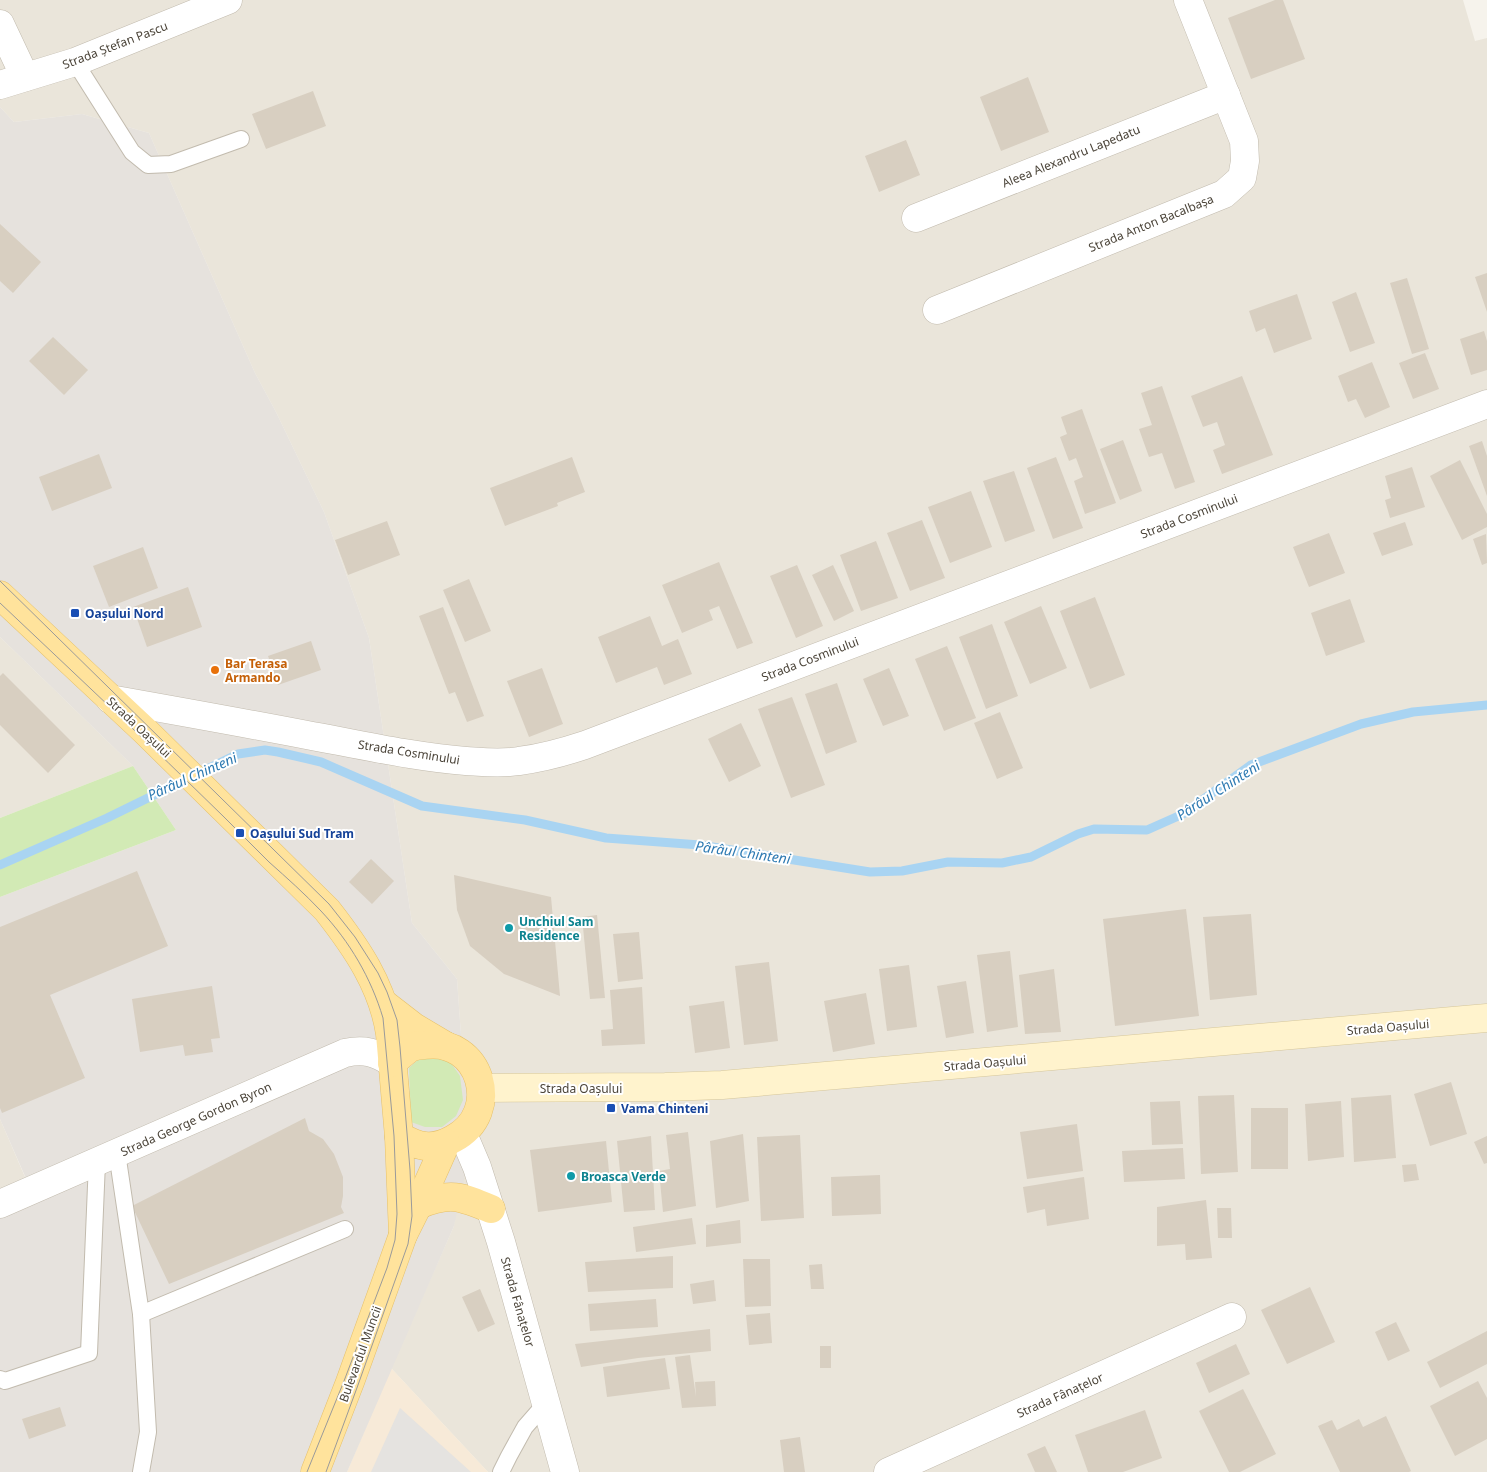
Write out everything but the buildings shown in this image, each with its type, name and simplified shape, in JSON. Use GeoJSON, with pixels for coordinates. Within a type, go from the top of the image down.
{"type":"FeatureCollection","features":[{"type":"Feature","properties":{"kind":"main road","name":"Strada Oașului"},"geometry":{"type":"LineString","coordinates":[[0,595],[145,731],[327,910],[347,935],[374,981],[383,1002],[389,1026],[392,1063]]}},
{"type":"Feature","properties":{"kind":"main road","name":"Strada Oașului"},"geometry":{"type":"LineString","coordinates":[[383,1002],[414,1026],[446,1046]]}},
{"type":"Feature","properties":{"kind":"main road","name":"Strada Oașului"},"geometry":{"type":"LineString","coordinates":[[482,1088],[722,1085],[1487,1018]]}},
{"type":"Feature","properties":{"kind":"main road"},"geometry":{"type":"LineString","coordinates":[[432,1044],[446,1046],[458,1052],[469,1061],[477,1072],[482,1088],[481,1104],[478,1115],[470,1127],[454,1138],[430,1146],[420,1146],[398,1137],[392,1063],[410,1048],[432,1044]]}},
{"type":"Feature","properties":{"kind":"main road","name":"Bulevardul Muncii"},"geometry":{"type":"LineString","coordinates":[[398,1137],[403,1235]]}},
{"type":"Feature","properties":{"kind":"main road","name":"Bulevardul Muncii"},"geometry":{"type":"LineString","coordinates":[[315,1472],[403,1235],[454,1138]]}},
{"type":"Feature","properties":{"kind":"main road"},"geometry":{"type":"LineString","coordinates":[[418,1205],[434,1198],[466,1198],[491,1209]]}},
{"type":"Feature","properties":{"kind":"street","name":"Strada Ștefan Pascu"},"geometry":{"type":"LineString","coordinates":[[12,81],[75,62],[228,0]]}},
{"type":"Feature","properties":{"kind":"street","name":"Strada Anton Bacalbașa"},"geometry":{"type":"LineString","coordinates":[[937,310],[1224,194],[1242,178],[1245,161],[1244,141],[1188,0]]}},
{"type":"Feature","properties":{"kind":"street"},"geometry":{"type":"LineString","coordinates":[[0,24],[12,81]]}},
{"type":"Feature","properties":{"kind":"street","name":"Aleea Alexandru Lapedatu"},"geometry":{"type":"LineString","coordinates":[[916,218],[1226,95]]}},
{"type":"Feature","properties":{"kind":"street","name":"Strada Cosminului"},"geometry":{"type":"LineString","coordinates":[[110,699],[449,760],[517,762],[543,757],[565,752],[595,741],[1487,404]]}},
{"type":"Feature","properties":{"kind":"street","name":"Strada George Gordon Byron"},"geometry":{"type":"LineString","coordinates":[[0,1204],[345,1054],[358,1050],[370,1052],[392,1063]]}},
{"type":"Feature","properties":{"kind":"street","name":"Strada Fânațelor"},"geometry":{"type":"LineString","coordinates":[[454,1138],[477,1167],[491,1209],[565,1472]]}},
{"type":"Feature","properties":{"kind":"street","name":"Strada Fânațelor"},"geometry":{"type":"LineString","coordinates":[[888,1472],[1232,1317]]}},
{"type":"Feature","properties":{"kind":"lane"},"geometry":{"type":"LineString","coordinates":[[75,62],[132,152],[148,165],[171,164],[241,139]]}},
{"type":"Feature","properties":{"kind":"lane"},"geometry":{"type":"LineString","coordinates":[[107,1157],[141,1314],[148,1432],[141,1472]]}},
{"type":"Feature","properties":{"kind":"lane"},"geometry":{"type":"LineString","coordinates":[[0,1379],[5,1381],[89,1353],[107,1157]]}},
{"type":"Feature","properties":{"kind":"lane"},"geometry":{"type":"LineString","coordinates":[[141,1314],[345,1229]]}},
{"type":"Feature","properties":{"kind":"lane"},"geometry":{"type":"LineString","coordinates":[[501,1472],[525,1427],[546,1403]]}},
{"type":"Feature","properties":{"kind":"shaded area"},"geometry":{"type":"Polygon","coordinates":[[[0,0],[1463,0],[1475,41],[1487,38],[1487,1472],[488,1472],[391,1368],[454,1226],[463,1063],[457,979],[412,923],[369,638],[324,512],[255,373],[149,133],[82,114],[14,122],[0,107],[0,0]]]}},
{"type":"Feature","properties":{"kind":"shaded area"},"geometry":{"type":"Polygon","coordinates":[[[0,107],[14,122],[82,114],[149,133],[255,373],[324,512],[369,638],[412,923],[457,979],[463,1063],[478,1115],[454,1226],[347,1472],[0,1472],[0,1206],[31,1190],[0,1119],[0,897],[176,830],[133,766],[0,637],[0,107]]]}},
{"type":"Feature","properties":{"kind":"shaded area"},"geometry":{"type":"Polygon","coordinates":[[[0,637],[133,766],[0,818],[0,637]]]}},
{"type":"Feature","properties":{"kind":"shaded area"},"geometry":{"type":"Polygon","coordinates":[[[0,1119],[31,1191],[0,1206],[0,1119]]]}},
{"type":"Feature","properties":{"kind":"shaded area"},"geometry":{"type":"Polygon","coordinates":[[[391,1368],[488,1472],[347,1472],[391,1368]]]}},
{"type":"Feature","properties":{"kind":"shaded area"},"geometry":{"type":"Polygon","coordinates":[[[400,1408],[471,1472],[371,1472],[400,1408]]]}},
{"type":"Feature","properties":{"kind":"green space"},"geometry":{"type":"Polygon","coordinates":[[[133,766],[176,830],[0,897],[0,818],[133,766]]]}},
{"type":"Feature","properties":{"kind":"green space"},"geometry":{"type":"Polygon","coordinates":[[[434,1057],[451,1063],[460,1076],[463,1100],[456,1116],[442,1127],[425,1127],[411,1122],[409,1068],[420,1058],[434,1057]]]}},
{"type":"Feature","properties":{"kind":"waterway","name":"Pârâul Chinteni"},"geometry":{"type":"LineString","coordinates":[[0,865],[107,818],[238,754],[265,750],[321,762],[422,806],[525,820],[606,838],[700,845],[870,872],[902,871],[948,862],[1002,863],[1031,857],[1078,834],[1094,829],[1147,830],[1183,814],[1251,765],[1361,724],[1413,712],[1487,705]]}},
{"type":"Feature","properties":{"kind":"tram line"},"geometry":{"type":"LineString","coordinates":[[0,581],[329,904],[355,937],[378,973],[387,992],[397,1020],[410,1170],[412,1216],[408,1244],[326,1472]]}},
{"type":"Feature","properties":{"kind":"tram line"},"geometry":{"type":"LineString","coordinates":[[0,603],[321,911],[350,948],[366,975],[378,1003],[383,1018],[394,1136],[397,1214],[395,1240],[387,1268],[307,1472]]}},
{"type":"Feature","properties":{"kind":"place","name":"Oașului Nord"},"geometry":{"type":"Point","coordinates":[75,613]}},
{"type":"Feature","properties":{"kind":"place","name":"Bar Terasa Armando"},"geometry":{"type":"Point","coordinates":[215,670]}},
{"type":"Feature","properties":{"kind":"place","name":"Oașului Sud Tram"},"geometry":{"type":"Point","coordinates":[240,833]}},
{"type":"Feature","properties":{"kind":"place","name":"Unchiul Sam Residence"},"geometry":{"type":"Point","coordinates":[509,928]}},
{"type":"Feature","properties":{"kind":"place","name":"Vama Chinteni"},"geometry":{"type":"Point","coordinates":[611,1108]}},
{"type":"Feature","properties":{"kind":"place","name":"Broasca Verde"},"geometry":{"type":"Point","coordinates":[571,1176]}}]}
